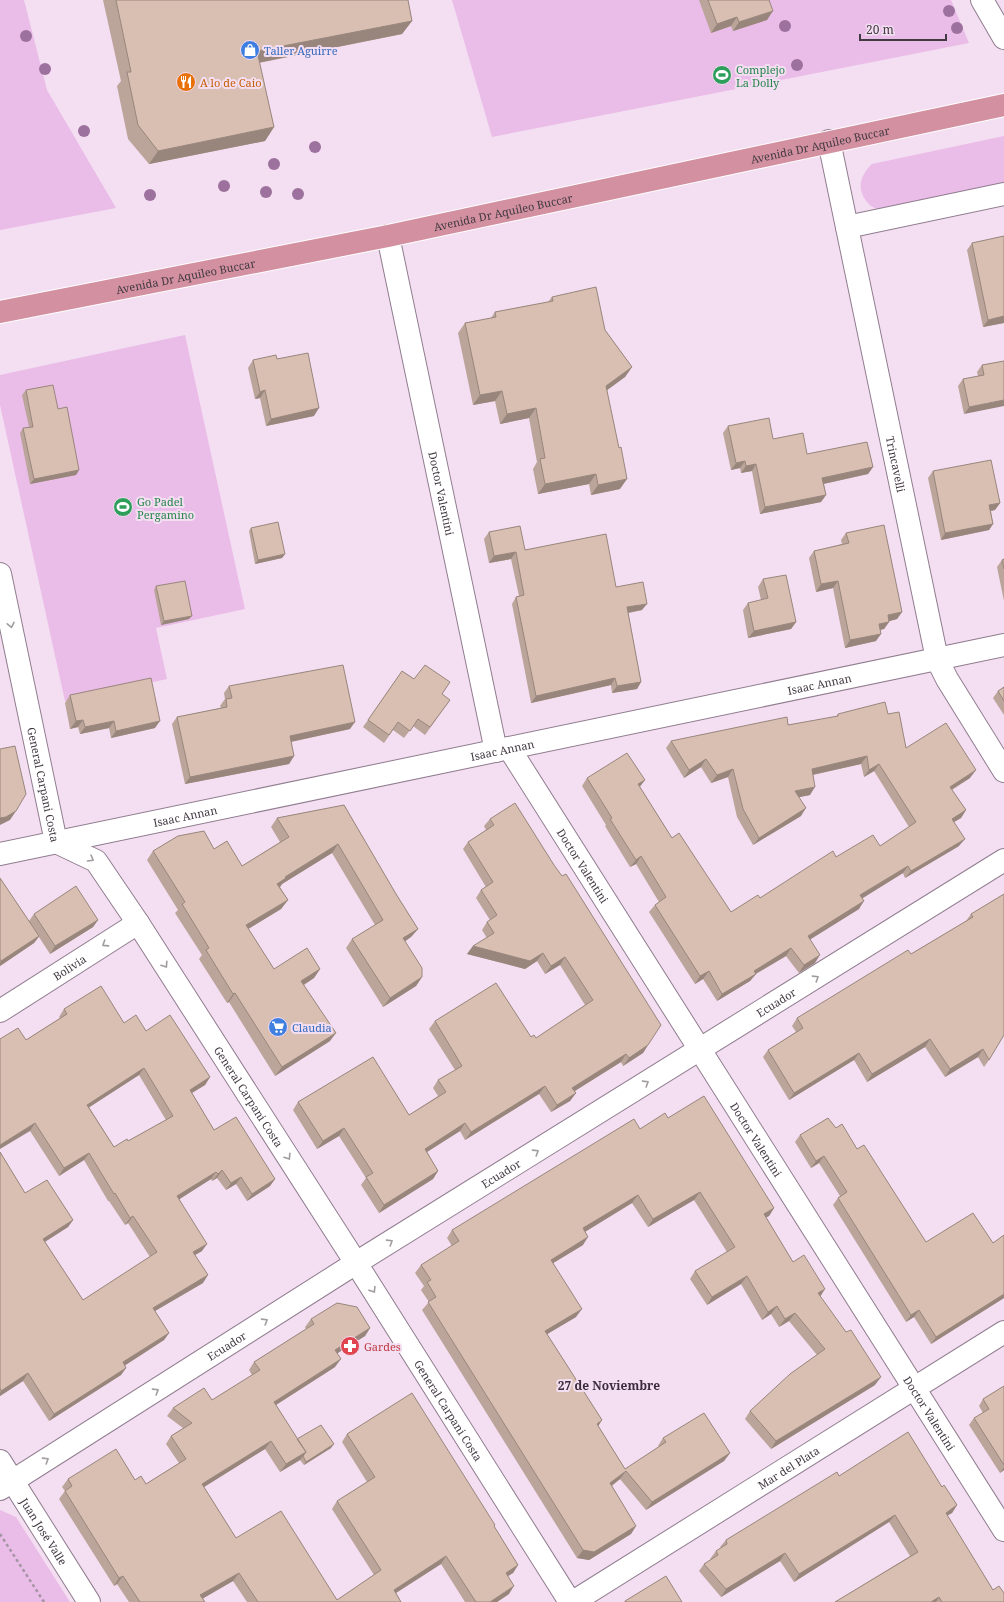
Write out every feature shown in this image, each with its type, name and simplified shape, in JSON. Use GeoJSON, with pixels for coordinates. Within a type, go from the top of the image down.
{"type":"FeatureCollection","features":[{"type":"Feature","properties":{"kind":"highway","name":"Avenida Dr Aquileo Buccar"},"geometry":{"type":"LineString","coordinates":[[0,312],[388,236],[1004,105]]}},
{"type":"Feature","properties":{"kind":"street"},"geometry":{"type":"LineString","coordinates":[[982,0],[1004,38]]}},
{"type":"Feature","properties":{"kind":"street","name":"Trincavelli"},"geometry":{"type":"LineString","coordinates":[[829,142],[937,659],[947,679],[1004,771]]}},
{"type":"Feature","properties":{"kind":"street"},"geometry":{"type":"LineString","coordinates":[[847,227],[1004,194]]}},
{"type":"Feature","properties":{"kind":"street","name":"Doctor Valentini"},"geometry":{"type":"LineString","coordinates":[[388,236],[503,749],[700,1050],[1004,1530]]}},
{"type":"Feature","properties":{"kind":"street","name":"General Carpani Costa"},"geometry":{"type":"LineString","coordinates":[[0,574],[56,842],[96,861],[138,923],[356,1263],[570,1602]]}},
{"type":"Feature","properties":{"kind":"street","name":"Isaac Annan"},"geometry":{"type":"LineString","coordinates":[[0,854],[1004,645]]}},
{"type":"Feature","properties":{"kind":"street","name":"Ecuador"},"geometry":{"type":"LineString","coordinates":[[6,1485],[356,1263],[1004,860]]}},
{"type":"Feature","properties":{"kind":"street","name":"Bolivia"},"geometry":{"type":"LineString","coordinates":[[0,1011],[138,923]]}},
{"type":"Feature","properties":{"kind":"street","name":"Mar del Plata"},"geometry":{"type":"LineString","coordinates":[[573,1602],[1004,1332]]}},
{"type":"Feature","properties":{"kind":"street","name":"Juan José Valle"},"geometry":{"type":"LineString","coordinates":[[0,1461],[6,1485],[89,1602]]}},
{"type":"Feature","properties":{"kind":"path"},"geometry":{"type":"LineString","coordinates":[[0,1534],[44,1602]]}},
{"type":"Feature","properties":{"kind":"shaded area"},"geometry":{"type":"Polygon","coordinates":[[[0,0],[24,0],[47,90],[116,208],[0,230],[0,0]]]}},
{"type":"Feature","properties":{"kind":"shaded area"},"geometry":{"type":"Polygon","coordinates":[[[452,0],[951,0],[969,43],[492,137],[452,0]]]}},
{"type":"Feature","properties":{"kind":"shaded area"},"geometry":{"type":"Polygon","coordinates":[[[1004,136],[1004,186],[882,211],[874,208],[864,198],[861,188],[862,178],[872,164],[1004,136]]]}},
{"type":"Feature","properties":{"kind":"shaded area","name":"Go Padel Pergamino"},"geometry":{"type":"Polygon","coordinates":[[[185,335],[245,609],[156,628],[167,679],[65,701],[0,405],[0,375],[185,335]]]}},
{"type":"Feature","properties":{"kind":"shaded area"},"geometry":{"type":"Polygon","coordinates":[[[0,1510],[16,1517],[70,1602],[0,1602],[0,1510]]]}},
{"type":"Feature","properties":{"kind":"building"},"geometry":{"type":"Polygon","coordinates":[[[116,0],[408,0],[412,21],[257,51],[274,127],[158,151],[138,125],[127,72],[131,72],[116,0]]]}},
{"type":"Feature","properties":{"kind":"building"},"geometry":{"type":"Polygon","coordinates":[[[708,0],[769,0],[773,11],[739,22],[737,17],[717,24],[708,0]]]}},
{"type":"Feature","properties":{"kind":"building"},"geometry":{"type":"Polygon","coordinates":[[[1004,236],[1004,316],[988,320],[972,243],[1004,236]]]}},
{"type":"Feature","properties":{"kind":"building"},"geometry":{"type":"Polygon","coordinates":[[[596,287],[605,330],[632,367],[606,386],[627,479],[598,485],[596,474],[545,484],[540,459],[545,458],[536,408],[507,414],[502,391],[480,395],[465,323],[496,317],[495,312],[553,301],[552,297],[596,287]]]}},
{"type":"Feature","properties":{"kind":"building"},"geometry":{"type":"Polygon","coordinates":[[[308,353],[319,408],[271,419],[265,390],[260,392],[253,360],[276,355],[277,359],[308,353]]]}},
{"type":"Feature","properties":{"kind":"building"},"geometry":{"type":"Polygon","coordinates":[[[1004,361],[1004,400],[969,407],[963,379],[984,375],[982,365],[1004,361]]]}},
{"type":"Feature","properties":{"kind":"building"},"geometry":{"type":"Polygon","coordinates":[[[53,385],[58,409],[67,407],[79,470],[34,479],[23,428],[33,427],[26,390],[53,385]]]}},
{"type":"Feature","properties":{"kind":"building"},"geometry":{"type":"Polygon","coordinates":[[[769,418],[773,439],[803,433],[807,454],[867,442],[873,467],[822,478],[826,495],[765,507],[756,464],[746,466],[745,461],[736,463],[728,426],[769,418]]]}},
{"type":"Feature","properties":{"kind":"building"},"geometry":{"type":"Polygon","coordinates":[[[991,460],[1000,503],[989,505],[993,524],[945,533],[933,471],[991,460]]]}},
{"type":"Feature","properties":{"kind":"building"},"geometry":{"type":"Polygon","coordinates":[[[278,522],[285,554],[258,560],[251,528],[278,522]]]}},
{"type":"Feature","properties":{"kind":"building"},"geometry":{"type":"Polygon","coordinates":[[[884,525],[902,612],[888,615],[889,622],[879,624],[881,634],[850,640],[838,581],[821,584],[814,551],[849,543],[846,533],[884,525]]]}},
{"type":"Feature","properties":{"kind":"building"},"geometry":{"type":"Polygon","coordinates":[[[520,526],[525,550],[606,534],[616,587],[643,582],[647,604],[627,607],[641,682],[617,686],[615,678],[536,696],[516,597],[524,595],[516,552],[494,556],[489,532],[520,526]]]}},
{"type":"Feature","properties":{"kind":"building"},"geometry":{"type":"Polygon","coordinates":[[[786,575],[796,622],[754,631],[748,603],[768,598],[763,579],[786,575]]]}},
{"type":"Feature","properties":{"kind":"building"},"geometry":{"type":"Polygon","coordinates":[[[185,581],[192,616],[164,621],[156,586],[185,581]]]}},
{"type":"Feature","properties":{"kind":"building"},"geometry":{"type":"Polygon","coordinates":[[[343,665],[355,722],[290,736],[294,756],[190,777],[177,717],[227,707],[226,699],[232,698],[229,686],[343,665]]]}},
{"type":"Feature","properties":{"kind":"building"},"geometry":{"type":"Polygon","coordinates":[[[425,665],[450,682],[442,694],[450,700],[430,727],[418,719],[410,731],[398,722],[389,735],[368,720],[402,671],[414,679],[425,665]]]}},
{"type":"Feature","properties":{"kind":"building"},"geometry":{"type":"Polygon","coordinates":[[[151,678],[160,721],[116,731],[114,721],[85,727],[83,720],[76,721],[70,695],[151,678]]]}},
{"type":"Feature","properties":{"kind":"building"},"geometry":{"type":"Polygon","coordinates":[[[1004,687],[1004,701],[998,691],[1004,687]]]}},
{"type":"Feature","properties":{"kind":"building"},"geometry":{"type":"Polygon","coordinates":[[[885,702],[888,714],[899,712],[906,748],[946,723],[976,770],[950,787],[966,810],[952,819],[965,839],[911,871],[908,866],[860,895],[864,901],[808,936],[820,955],[804,965],[791,948],[754,971],[756,974],[722,994],[709,971],[700,976],[655,905],[666,897],[641,856],[636,860],[610,819],[612,818],[587,778],[627,753],[645,780],[638,784],[672,838],[679,833],[731,912],[758,895],[760,898],[833,851],[836,857],[873,835],[880,846],[916,822],[879,764],[869,770],[867,756],[812,769],[815,787],[795,791],[806,808],[759,838],[743,809],[733,769],[717,775],[706,759],[689,770],[671,741],[787,717],[788,725],[838,716],[838,714],[885,702]]]}},
{"type":"Feature","properties":{"kind":"building"},"geometry":{"type":"Polygon","coordinates":[[[15,746],[26,794],[16,811],[6,817],[0,818],[0,749],[15,746]]]}},
{"type":"Feature","properties":{"kind":"building"},"geometry":{"type":"Polygon","coordinates":[[[515,803],[554,865],[562,876],[566,874],[661,1025],[648,1045],[629,1058],[626,1054],[572,1088],[576,1093],[557,1105],[545,1086],[471,1132],[465,1123],[425,1149],[438,1171],[384,1205],[366,1177],[373,1173],[344,1128],[323,1141],[298,1102],[373,1057],[409,1115],[446,1092],[438,1080],[462,1066],[435,1021],[496,983],[531,1037],[534,1035],[536,1038],[593,1000],[565,957],[551,966],[543,953],[530,961],[473,946],[494,933],[487,922],[497,915],[481,890],[493,882],[468,842],[494,825],[490,819],[515,803]]]}},
{"type":"Feature","properties":{"kind":"building"},"geometry":{"type":"Polygon","coordinates":[[[344,805],[418,929],[403,938],[422,968],[422,977],[390,998],[352,939],[383,920],[338,844],[285,877],[286,878],[277,884],[288,900],[246,925],[274,969],[307,948],[320,969],[301,981],[336,1033],[282,1067],[235,993],[233,994],[206,950],[209,948],[182,904],[185,902],[153,851],[178,836],[204,831],[214,849],[227,841],[242,866],[289,837],[277,818],[344,805]]]}},
{"type":"Feature","properties":{"kind":"building"},"geometry":{"type":"Polygon","coordinates":[[[0,878],[39,936],[1,961],[0,959],[0,878]]]}},
{"type":"Feature","properties":{"kind":"building"},"geometry":{"type":"Polygon","coordinates":[[[76,886],[98,920],[55,946],[34,914],[76,886]]]}},
{"type":"Feature","properties":{"kind":"building"},"geometry":{"type":"Polygon","coordinates":[[[1004,894],[1004,1035],[989,1060],[983,1049],[950,1069],[930,1039],[872,1074],[859,1053],[794,1093],[768,1050],[803,1028],[797,1018],[908,950],[911,954],[973,917],[971,914],[1004,894]]]}},
{"type":"Feature","properties":{"kind":"building"},"geometry":{"type":"Polygon","coordinates":[[[101,986],[124,1023],[136,1015],[146,1031],[170,1015],[210,1077],[190,1090],[214,1130],[236,1117],[275,1179],[252,1194],[241,1177],[231,1183],[222,1170],[218,1174],[216,1172],[177,1196],[207,1244],[193,1252],[208,1275],[153,1308],[169,1333],[123,1362],[126,1368],[54,1414],[28,1373],[1,1391],[0,1388],[0,1152],[25,1193],[47,1180],[73,1220],[43,1239],[83,1300],[157,1252],[133,1216],[130,1218],[89,1153],[64,1168],[35,1123],[0,1145],[0,1039],[18,1028],[26,1040],[67,1014],[64,1009],[101,986]],[[144,1068],[87,1105],[114,1147],[127,1139],[128,1141],[173,1116],[144,1068]]]}},
{"type":"Feature","properties":{"kind":"building"},"geometry":{"type":"Polygon","coordinates":[[[704,1096],[774,1208],[764,1214],[793,1262],[804,1255],[825,1289],[818,1293],[846,1332],[851,1330],[881,1377],[776,1441],[750,1411],[790,1374],[825,1349],[795,1313],[785,1319],[777,1306],[768,1312],[747,1276],[712,1297],[695,1271],[735,1247],[700,1192],[653,1219],[638,1195],[583,1228],[588,1237],[551,1260],[582,1309],[545,1331],[602,1420],[597,1424],[625,1469],[666,1442],[663,1438],[704,1413],[730,1453],[652,1502],[626,1471],[610,1483],[636,1526],[594,1552],[583,1550],[428,1302],[436,1297],[427,1282],[431,1280],[421,1265],[459,1241],[452,1230],[634,1119],[640,1129],[665,1113],[668,1118],[704,1096]]]}},
{"type":"Feature","properties":{"kind":"building"},"geometry":{"type":"Polygon","coordinates":[[[828,1118],[836,1128],[842,1124],[857,1149],[864,1145],[926,1242],[973,1213],[993,1243],[1004,1235],[1004,1294],[936,1337],[919,1310],[911,1315],[838,1198],[847,1192],[824,1156],[816,1161],[800,1135],[828,1118]]]}},
{"type":"Feature","properties":{"kind":"building"},"geometry":{"type":"Polygon","coordinates":[[[337,1303],[357,1307],[370,1328],[335,1350],[341,1359],[274,1402],[306,1452],[286,1464],[271,1441],[202,1484],[236,1538],[281,1511],[337,1600],[381,1570],[337,1501],[375,1477],[347,1434],[412,1393],[495,1525],[494,1526],[518,1565],[506,1573],[514,1586],[490,1602],[476,1602],[446,1556],[394,1590],[401,1602],[258,1602],[239,1573],[200,1595],[205,1602],[140,1602],[123,1576],[119,1578],[65,1491],[72,1486],[68,1479],[116,1449],[135,1480],[141,1476],[146,1484],[186,1459],[171,1436],[192,1423],[173,1408],[204,1388],[212,1400],[260,1370],[254,1362],[314,1324],[311,1319],[337,1303]]]}},
{"type":"Feature","properties":{"kind":"building"},"geometry":{"type":"Polygon","coordinates":[[[1004,1386],[1004,1465],[974,1418],[989,1409],[983,1399],[1004,1386]]]}},
{"type":"Feature","properties":{"kind":"building"},"geometry":{"type":"Polygon","coordinates":[[[321,1425],[334,1444],[306,1462],[303,1456],[306,1452],[297,1439],[321,1425]]]}},
{"type":"Feature","properties":{"kind":"building"},"geometry":{"type":"Polygon","coordinates":[[[908,1432],[942,1487],[944,1485],[957,1505],[946,1513],[993,1590],[999,1586],[1004,1593],[1004,1602],[942,1602],[939,1597],[931,1602],[835,1602],[918,1552],[895,1515],[799,1574],[785,1553],[726,1589],[704,1564],[718,1555],[716,1551],[727,1544],[726,1540],[837,1472],[839,1476],[908,1432]]]}},
{"type":"Feature","properties":{"kind":"building"},"geometry":{"type":"Polygon","coordinates":[[[666,1576],[682,1602],[625,1602],[625,1601],[666,1576]]]}},
{"type":"Feature","properties":{"kind":"place","name":"Taller Aguirre"},"geometry":{"type":"Point","coordinates":[250,50]}},
{"type":"Feature","properties":{"kind":"place","name":"Complejo La Dolly"},"geometry":{"type":"Point","coordinates":[722,75]}},
{"type":"Feature","properties":{"kind":"place","name":"A lo de Caio"},"geometry":{"type":"Point","coordinates":[186,82]}},
{"type":"Feature","properties":{"kind":"place","name":"Go Padel Pergamino"},"geometry":{"type":"Point","coordinates":[123,507]}},
{"type":"Feature","properties":{"kind":"place","name":"Claudia"},"geometry":{"type":"Point","coordinates":[278,1027]}},
{"type":"Feature","properties":{"kind":"place","name":"Gardes"},"geometry":{"type":"Point","coordinates":[350,1346]}},
{"type":"Feature","properties":{"kind":"district","name":"27 de Noviembre"},"geometry":{"type":"Point","coordinates":[609,1385]}}]}
